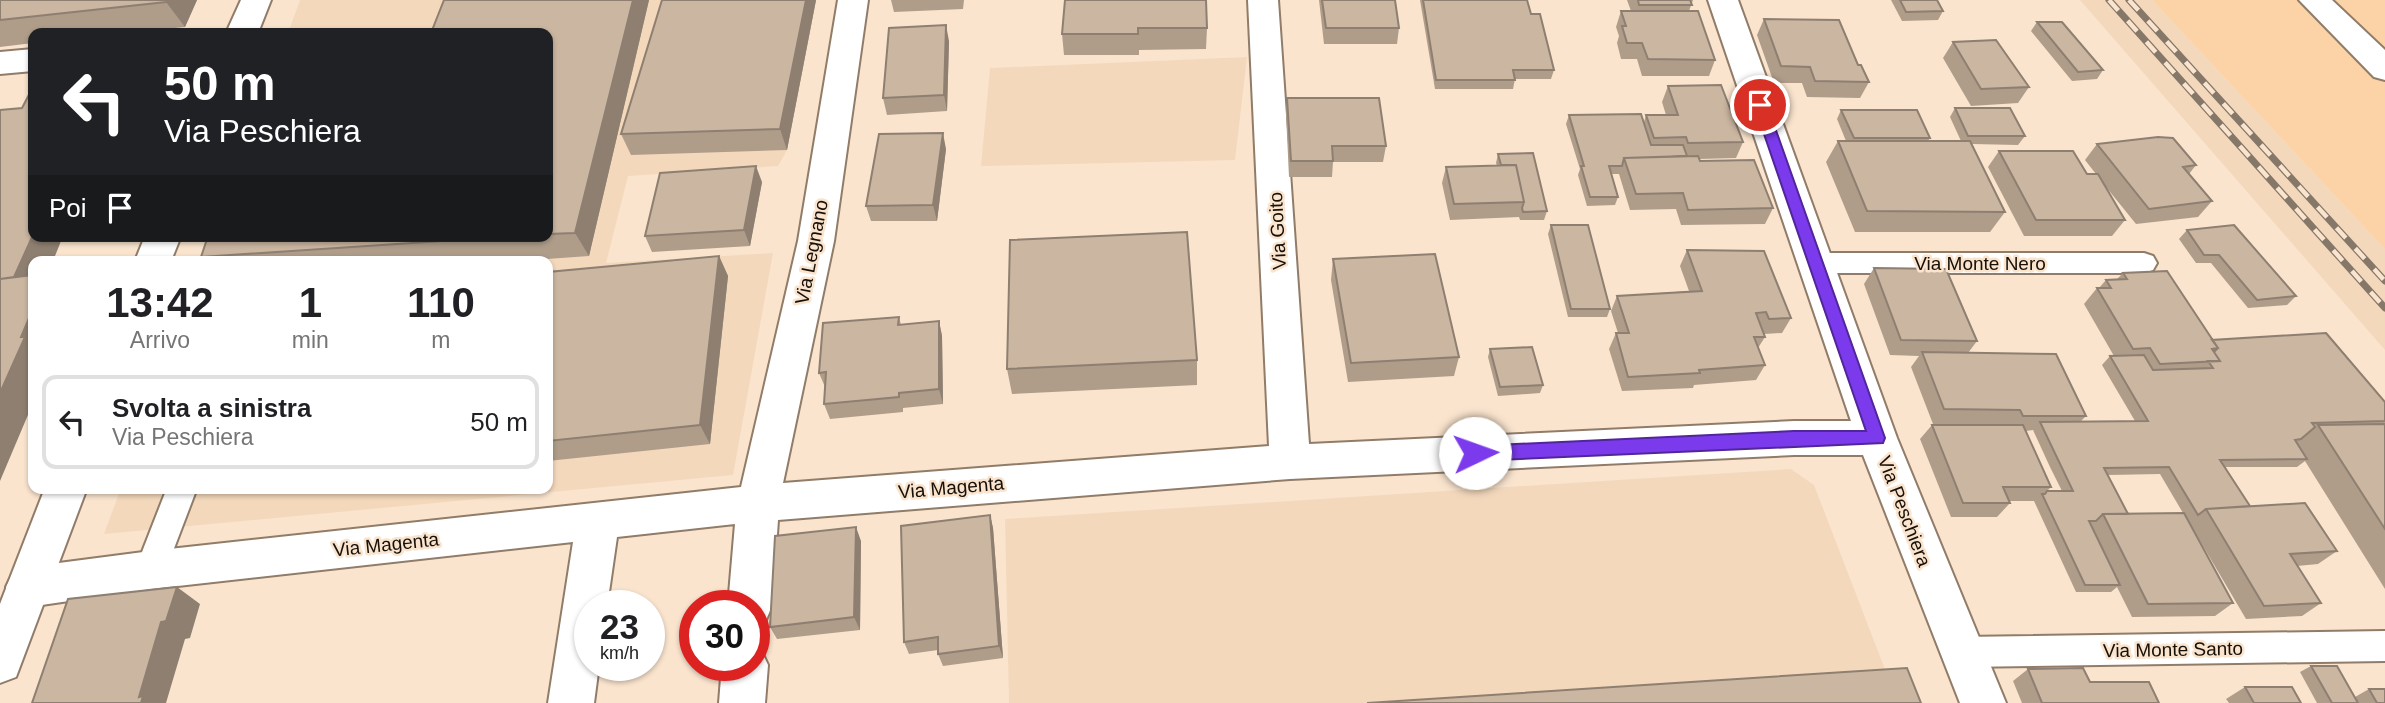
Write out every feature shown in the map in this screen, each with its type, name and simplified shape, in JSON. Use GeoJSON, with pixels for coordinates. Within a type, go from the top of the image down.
{"type":"FeatureCollection","features":[{"type":"Feature","properties":{"kind":"street"},"geometry":{"type":"LineString","coordinates":[[244,28],[256,0]]}},
{"type":"Feature","properties":{"kind":"street","name":"Via Legnano"},"geometry":{"type":"LineString","coordinates":[[751,590],[758,503],[816,241],[853,0]]}},
{"type":"Feature","properties":{"kind":"street","name":"Via Goito"},"geometry":{"type":"LineString","coordinates":[[1263,0],[1290,462]]}},
{"type":"Feature","properties":{"kind":"street","name":"Via Peschiera"},"geometry":{"type":"LineString","coordinates":[[1723,0],[1877,438],[1983,703]]}},
{"type":"Feature","properties":{"kind":"street"},"geometry":{"type":"LineString","coordinates":[[2315,0],[2385,69]]}},
{"type":"Feature","properties":{"kind":"street"},"geometry":{"type":"LineString","coordinates":[[0,63],[28,60]]}},
{"type":"Feature","properties":{"kind":"street","name":"Via Magenta"},"geometry":{"type":"LineString","coordinates":[[28,587],[150,570],[758,503],[1290,462],[1794,438],[1877,438]]}},
{"type":"Feature","properties":{"kind":"street"},"geometry":{"type":"LineString","coordinates":[[0,662],[64,494]]}},
{"type":"Feature","properties":{"kind":"street"},"geometry":{"type":"LineString","coordinates":[[571,703],[598,520]]}},
{"type":"Feature","properties":{"kind":"street"},"geometry":{"type":"LineString","coordinates":[[742,703],[744,681]]}},
{"type":"Feature","properties":{"kind":"lane","name":"Via Monte Nero"},"geometry":{"type":"LineString","coordinates":[[1816,263],[2144,263]]}},
{"type":"Feature","properties":{"kind":"lane"},"geometry":{"type":"LineString","coordinates":[[150,570],[180,494]]}},
{"type":"Feature","properties":{"kind":"lane","name":"Via Monte Santo"},"geometry":{"type":"LineString","coordinates":[[1961,652],[2385,646]]}},
{"type":"Feature","properties":{"kind":"shaded area"},"geometry":{"type":"Polygon","coordinates":[[[300,0],[816,0],[787,150],[778,166],[628,176],[606,263],[773,253],[733,475],[553,492],[553,256],[206,256],[211,242],[553,242],[553,28],[290,28],[300,0]]]}},
{"type":"Feature","properties":{"kind":"shaded area"},"geometry":{"type":"Polygon","coordinates":[[[2080,0],[2152,0],[2385,249],[2385,350],[2080,0]]]}},
{"type":"Feature","properties":{"kind":"shaded area"},"geometry":{"type":"Polygon","coordinates":[[[2152,0],[2385,0],[2385,249],[2152,0]]]}},
{"type":"Feature","properties":{"kind":"shaded area"},"geometry":{"type":"Polygon","coordinates":[[[1247,57],[1235,160],[981,166],[990,68],[1247,57]]]}},
{"type":"Feature","properties":{"kind":"shaded area"},"geometry":{"type":"Polygon","coordinates":[[[1791,469],[1814,485],[1898,703],[1009,703],[1005,519],[1791,469]]]}},
{"type":"Feature","properties":{"kind":"shaded area"},"geometry":{"type":"Polygon","coordinates":[[[119,494],[530,494],[104,534],[119,494]]]}},
{"type":"Feature","properties":{"kind":"building"},"geometry":{"type":"Polygon","coordinates":[[[0,0],[167,0],[0,20],[0,0]]]}},
{"type":"Feature","properties":{"kind":"building"},"geometry":{"type":"Polygon","coordinates":[[[444,0],[633,0],[575,233],[553,234],[553,28],[433,28],[444,0]]]}},
{"type":"Feature","properties":{"kind":"building"},"geometry":{"type":"Polygon","coordinates":[[[662,0],[806,0],[780,129],[621,134],[662,0]]]}},
{"type":"Feature","properties":{"kind":"building"},"geometry":{"type":"Polygon","coordinates":[[[1065,0],[1206,0],[1207,28],[1138,28],[1138,34],[1062,34],[1065,0]]]}},
{"type":"Feature","properties":{"kind":"building"},"geometry":{"type":"Polygon","coordinates":[[[1322,0],[1395,0],[1399,28],[1326,28],[1322,0]]]}},
{"type":"Feature","properties":{"kind":"building"},"geometry":{"type":"Polygon","coordinates":[[[1423,0],[1527,0],[1531,14],[1540,14],[1554,70],[1513,70],[1515,80],[1436,80],[1423,0]]]}},
{"type":"Feature","properties":{"kind":"building"},"geometry":{"type":"Polygon","coordinates":[[[1638,0],[1690,0],[1692,5],[1639,5],[1638,0]]]}},
{"type":"Feature","properties":{"kind":"building"},"geometry":{"type":"Polygon","coordinates":[[[1900,0],[1937,0],[1943,11],[1906,12],[1900,0]]]}},
{"type":"Feature","properties":{"kind":"building"},"geometry":{"type":"Polygon","coordinates":[[[1621,11],[1698,11],[1715,60],[1648,59],[1642,43],[1627,43],[1622,26],[1626,26],[1621,11]]]}},
{"type":"Feature","properties":{"kind":"building"},"geometry":{"type":"Polygon","coordinates":[[[1764,19],[1839,20],[1858,65],[1861,65],[1869,82],[1815,81],[1810,67],[1781,66],[1764,19]]]}},
{"type":"Feature","properties":{"kind":"building"},"geometry":{"type":"Polygon","coordinates":[[[2037,22],[2062,22],[2103,70],[2078,72],[2037,22]]]}},
{"type":"Feature","properties":{"kind":"building"},"geometry":{"type":"Polygon","coordinates":[[[946,25],[944,95],[883,98],[889,28],[946,25]]]}},
{"type":"Feature","properties":{"kind":"building"},"geometry":{"type":"Polygon","coordinates":[[[1996,40],[2029,87],[1981,89],[1953,42],[1996,40]]]}},
{"type":"Feature","properties":{"kind":"building"},"geometry":{"type":"Polygon","coordinates":[[[1721,85],[1743,142],[1688,143],[1686,137],[1654,138],[1646,115],[1678,115],[1668,86],[1721,85]]]}},
{"type":"Feature","properties":{"kind":"building"},"geometry":{"type":"Polygon","coordinates":[[[28,97],[30,242],[14,277],[0,279],[0,110],[22,108],[28,97]]]}},
{"type":"Feature","properties":{"kind":"building"},"geometry":{"type":"Polygon","coordinates":[[[1287,98],[1379,98],[1386,146],[1332,146],[1333,161],[1291,161],[1287,98]]]}},
{"type":"Feature","properties":{"kind":"building"},"geometry":{"type":"Polygon","coordinates":[[[1955,108],[2010,108],[2025,136],[1968,136],[1955,108]]]}},
{"type":"Feature","properties":{"kind":"building"},"geometry":{"type":"Polygon","coordinates":[[[1841,110],[1917,110],[1930,138],[1854,138],[1841,110]]]}},
{"type":"Feature","properties":{"kind":"building"},"geometry":{"type":"Polygon","coordinates":[[[1641,114],[1651,145],[1683,145],[1687,156],[1624,158],[1622,166],[1609,166],[1618,197],[1590,197],[1569,115],[1641,114]]]}},
{"type":"Feature","properties":{"kind":"building"},"geometry":{"type":"Polygon","coordinates":[[[943,133],[933,205],[866,206],[879,134],[943,133]]]}},
{"type":"Feature","properties":{"kind":"building"},"geometry":{"type":"Polygon","coordinates":[[[2158,137],[2173,138],[2196,165],[2183,167],[2212,201],[2149,209],[2097,144],[2158,137]]]}},
{"type":"Feature","properties":{"kind":"building"},"geometry":{"type":"Polygon","coordinates":[[[1838,141],[1970,141],[2005,212],[1867,211],[1838,141]]]}},
{"type":"Feature","properties":{"kind":"building"},"geometry":{"type":"Polygon","coordinates":[[[1999,151],[2073,151],[2087,174],[2098,174],[2125,220],[2036,220],[1999,151]]]}},
{"type":"Feature","properties":{"kind":"building"},"geometry":{"type":"Polygon","coordinates":[[[1533,153],[1547,211],[1523,212],[1524,202],[1516,165],[1501,165],[1498,154],[1533,153]]]}},
{"type":"Feature","properties":{"kind":"building"},"geometry":{"type":"Polygon","coordinates":[[[1698,156],[1700,161],[1754,160],[1773,208],[1688,210],[1683,193],[1636,194],[1624,158],[1698,156]]]}},
{"type":"Feature","properties":{"kind":"building"},"geometry":{"type":"Polygon","coordinates":[[[1516,165],[1524,202],[1454,204],[1446,167],[1516,165]]]}},
{"type":"Feature","properties":{"kind":"building"},"geometry":{"type":"Polygon","coordinates":[[[756,166],[744,230],[645,236],[660,173],[756,166]]]}},
{"type":"Feature","properties":{"kind":"building"},"geometry":{"type":"Polygon","coordinates":[[[1551,225],[1588,225],[1610,309],[1571,309],[1551,225]]]}},
{"type":"Feature","properties":{"kind":"building"},"geometry":{"type":"Polygon","coordinates":[[[2234,225],[2296,296],[2257,300],[2219,255],[2204,255],[2187,230],[2234,225]]]}},
{"type":"Feature","properties":{"kind":"building"},"geometry":{"type":"Polygon","coordinates":[[[1187,232],[1197,360],[1007,369],[1010,240],[1187,232]]]}},
{"type":"Feature","properties":{"kind":"building"},"geometry":{"type":"Polygon","coordinates":[[[206,242],[427,242],[216,256],[201,256],[206,242]]]}},
{"type":"Feature","properties":{"kind":"building"},"geometry":{"type":"Polygon","coordinates":[[[1687,250],[1764,251],[1791,318],[1769,319],[1766,312],[1756,313],[1765,337],[1754,337],[1765,365],[1699,370],[1700,373],[1628,377],[1616,333],[1629,333],[1617,296],[1702,291],[1687,250]]]}},
{"type":"Feature","properties":{"kind":"building"},"geometry":{"type":"Polygon","coordinates":[[[1435,254],[1459,357],[1351,363],[1333,259],[1435,254]]]}},
{"type":"Feature","properties":{"kind":"building"},"geometry":{"type":"Polygon","coordinates":[[[719,256],[700,425],[553,440],[553,272],[719,256]]]}},
{"type":"Feature","properties":{"kind":"building"},"geometry":{"type":"Polygon","coordinates":[[[1874,268],[1946,269],[1977,341],[1901,340],[1874,268]]]}},
{"type":"Feature","properties":{"kind":"building"},"geometry":{"type":"Polygon","coordinates":[[[2167,271],[2218,348],[2212,349],[2220,361],[2160,364],[2150,348],[2133,349],[2097,288],[2111,288],[2106,280],[2127,279],[2123,273],[2167,271]]]}},
{"type":"Feature","properties":{"kind":"building"},"geometry":{"type":"Polygon","coordinates":[[[28,276],[28,321],[21,337],[25,337],[0,393],[0,279],[28,276]]]}},
{"type":"Feature","properties":{"kind":"building"},"geometry":{"type":"Polygon","coordinates":[[[899,317],[898,325],[939,321],[939,389],[899,393],[899,397],[824,404],[826,372],[819,373],[823,323],[899,317]]]}},
{"type":"Feature","properties":{"kind":"building"},"geometry":{"type":"Polygon","coordinates":[[[2326,333],[2385,402],[2385,421],[2312,423],[2315,427],[2301,439],[2295,440],[2307,459],[2220,460],[2250,506],[2206,509],[2198,515],[2169,467],[2104,468],[2128,514],[2103,514],[2096,521],[2089,521],[2120,585],[2085,585],[2042,494],[2047,491],[2073,491],[2040,422],[2148,421],[2110,356],[2144,355],[2153,370],[2213,368],[2208,361],[2220,361],[2214,352],[2218,348],[2212,340],[2326,333]]]}},
{"type":"Feature","properties":{"kind":"building"},"geometry":{"type":"Polygon","coordinates":[[[1532,347],[1543,385],[1500,387],[1490,349],[1532,347]]]}},
{"type":"Feature","properties":{"kind":"building"},"geometry":{"type":"Polygon","coordinates":[[[1922,352],[2056,354],[2086,416],[2023,416],[2020,410],[1944,409],[1922,352]]]}},
{"type":"Feature","properties":{"kind":"building"},"geometry":{"type":"Polygon","coordinates":[[[2385,424],[2385,529],[2318,425],[2385,424]]]}},
{"type":"Feature","properties":{"kind":"building"},"geometry":{"type":"Polygon","coordinates":[[[1932,425],[2023,425],[2051,487],[2003,487],[2010,503],[1963,503],[1932,425]]]}},
{"type":"Feature","properties":{"kind":"building"},"geometry":{"type":"Polygon","coordinates":[[[2305,503],[2337,551],[2290,554],[2321,603],[2264,606],[2206,509],[2305,503]]]}},
{"type":"Feature","properties":{"kind":"building"},"geometry":{"type":"Polygon","coordinates":[[[2184,513],[2233,603],[2148,604],[2103,514],[2184,513]]]}},
{"type":"Feature","properties":{"kind":"building"},"geometry":{"type":"Polygon","coordinates":[[[990,515],[999,646],[938,654],[938,637],[904,642],[901,526],[990,515]]]}},
{"type":"Feature","properties":{"kind":"building"},"geometry":{"type":"Polygon","coordinates":[[[856,527],[854,617],[770,627],[775,536],[856,527]]]}},
{"type":"Feature","properties":{"kind":"building"},"geometry":{"type":"Polygon","coordinates":[[[177,587],[166,621],[161,622],[139,697],[143,696],[141,703],[32,703],[68,599],[177,587]]]}},
{"type":"Feature","properties":{"kind":"building"},"geometry":{"type":"Polygon","coordinates":[[[2311,666],[2337,666],[2358,703],[2332,703],[2311,666]]]}},
{"type":"Feature","properties":{"kind":"building"},"geometry":{"type":"Polygon","coordinates":[[[1907,668],[1921,703],[1367,703],[1907,668]]]}},
{"type":"Feature","properties":{"kind":"building"},"geometry":{"type":"Polygon","coordinates":[[[2083,668],[2090,682],[2149,682],[2159,703],[2042,703],[2028,669],[2083,668]]]}},
{"type":"Feature","properties":{"kind":"building"},"geometry":{"type":"Polygon","coordinates":[[[2245,687],[2292,687],[2301,703],[2254,703],[2245,687]]]}},
{"type":"Feature","properties":{"kind":"building"},"geometry":{"type":"Polygon","coordinates":[[[2369,689],[2385,689],[2385,703],[2377,703],[2369,689]]]}},
{"type":"Feature","properties":{"kind":"railway"},"geometry":{"type":"LineString","coordinates":[[2109,0],[2385,308]]}},
{"type":"Feature","properties":{"kind":"railway"},"geometry":{"type":"LineString","coordinates":[[2129,0],[2385,281]]}},
{"type":"Feature","properties":{"kind":"route"},"geometry":{"type":"LineString","coordinates":[[1475,453],[1794,438],[1877,438],[1760,105]]}}]}
